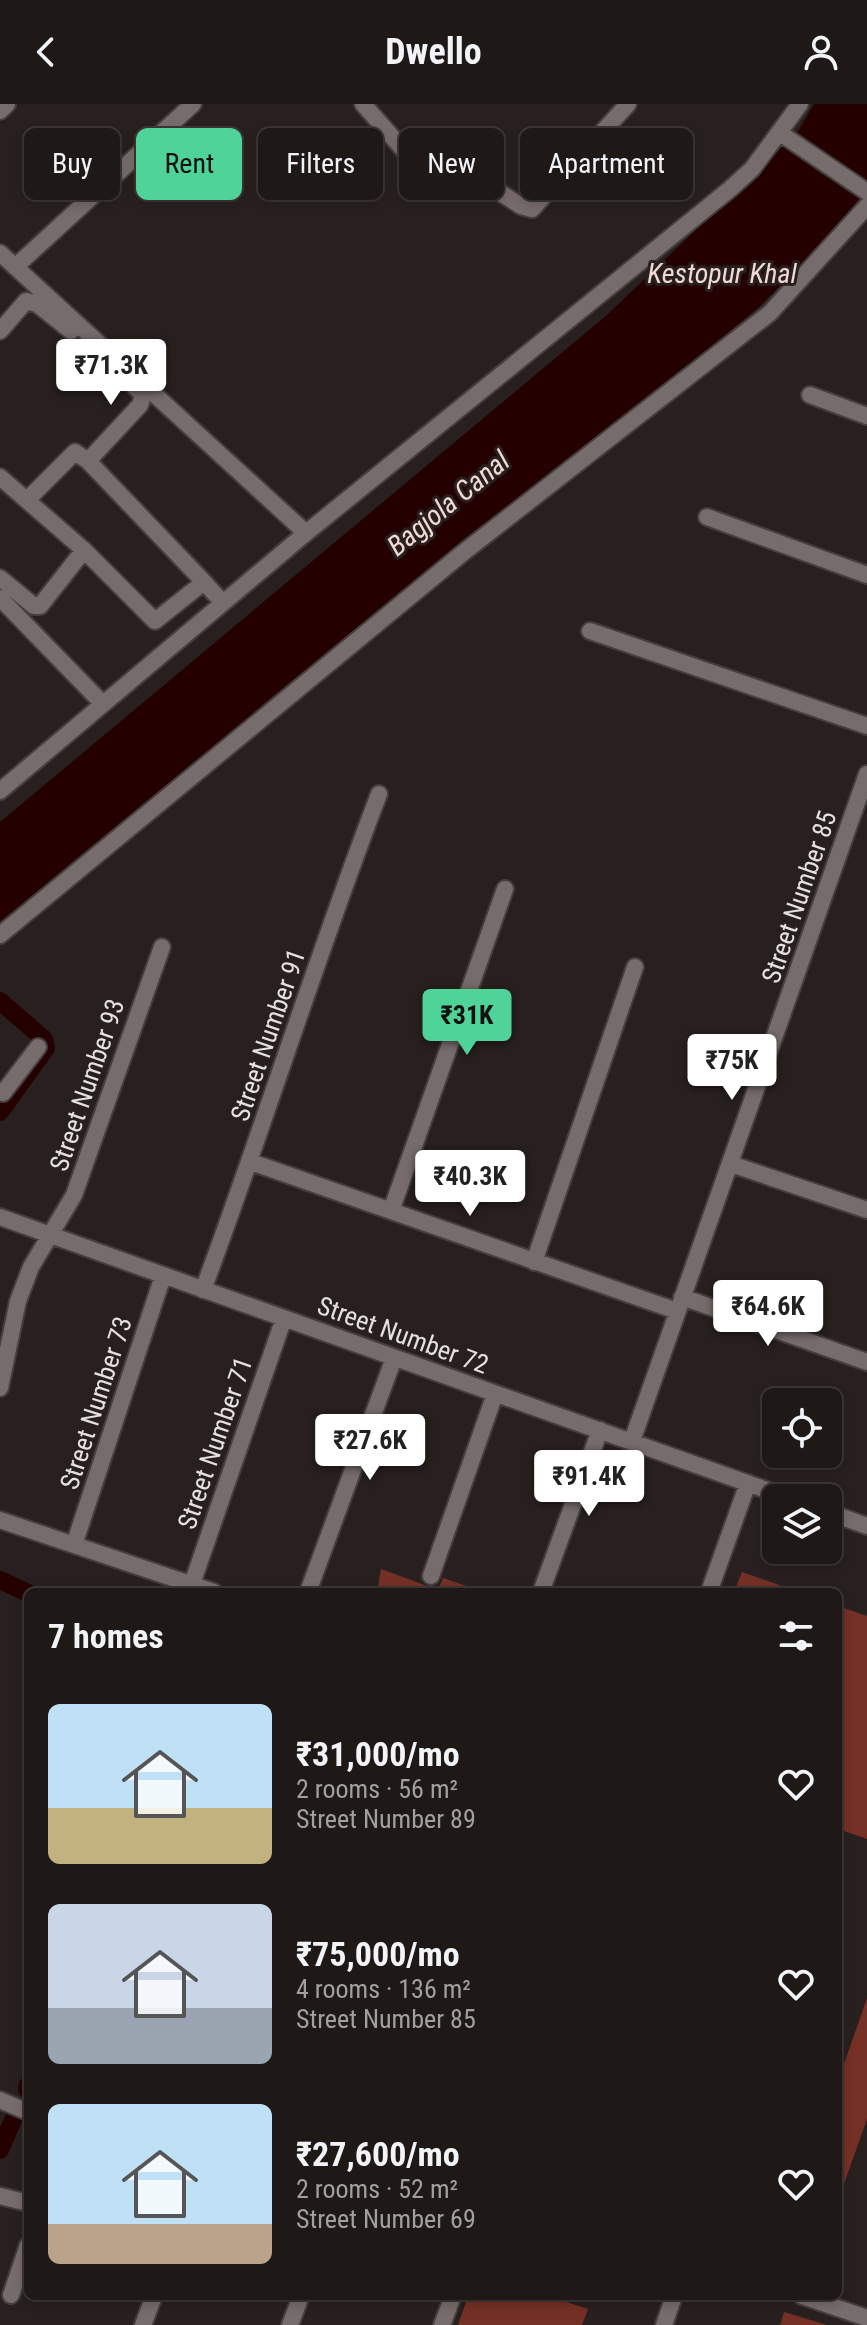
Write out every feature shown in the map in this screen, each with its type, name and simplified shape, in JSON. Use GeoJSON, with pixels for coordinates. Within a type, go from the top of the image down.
{"type":"FeatureCollection","features":[{"type":"Feature","properties":{"kind":"street"},"geometry":{"type":"LineString","coordinates":[[0,111],[7,104]]}},
{"type":"Feature","properties":{"kind":"street"},"geometry":{"type":"LineString","coordinates":[[15,267],[193,104]]}},
{"type":"Feature","properties":{"kind":"street"},"geometry":{"type":"LineString","coordinates":[[363,104],[440,191],[479,179],[532,209],[628,104]]}},
{"type":"Feature","properties":{"kind":"street"},"geometry":{"type":"LineString","coordinates":[[1,789],[306,533],[730,189],[780,133],[800,104]]}},
{"type":"Feature","properties":{"kind":"street"},"geometry":{"type":"LineString","coordinates":[[780,133],[867,192]]}},
{"type":"Feature","properties":{"kind":"street"},"geometry":{"type":"LineString","coordinates":[[0,935],[464,552],[770,313],[867,206]]}},
{"type":"Feature","properties":{"kind":"street"},"geometry":{"type":"LineString","coordinates":[[0,253],[306,533]]}},
{"type":"Feature","properties":{"kind":"street"},"geometry":{"type":"LineString","coordinates":[[0,331],[21,304],[31,302],[143,395],[140,405],[88,461]]}},
{"type":"Feature","properties":{"kind":"street"},"geometry":{"type":"LineString","coordinates":[[810,395],[867,416]]}},
{"type":"Feature","properties":{"kind":"street"},"geometry":{"type":"LineString","coordinates":[[27,500],[75,452],[88,461],[223,603]]}},
{"type":"Feature","properties":{"kind":"street"},"geometry":{"type":"LineString","coordinates":[[0,477],[84,550],[176,643]]}},
{"type":"Feature","properties":{"kind":"street"},"geometry":{"type":"LineString","coordinates":[[707,517],[867,575]]}},
{"type":"Feature","properties":{"kind":"street"},"geometry":{"type":"LineString","coordinates":[[0,578],[34,606],[40,606],[84,550]]}},
{"type":"Feature","properties":{"kind":"street"},"geometry":{"type":"LineString","coordinates":[[155,621],[204,582]]}},
{"type":"Feature","properties":{"kind":"street"},"geometry":{"type":"LineString","coordinates":[[0,598],[103,704]]}},
{"type":"Feature","properties":{"kind":"street"},"geometry":{"type":"LineString","coordinates":[[590,631],[867,726]]}},
{"type":"Feature","properties":{"kind":"street","name":"Street Number 85"},"geometry":{"type":"LineString","coordinates":[[632,1441],[867,774]]}},
{"type":"Feature","properties":{"kind":"street","name":"Street Number 91"},"geometry":{"type":"LineString","coordinates":[[203,1290],[251,1162],[341,893],[379,794]]}},
{"type":"Feature","properties":{"kind":"street"},"geometry":{"type":"LineString","coordinates":[[391,1211],[505,889]]}},
{"type":"Feature","properties":{"kind":"street","name":"Street Number 93"},"geometry":{"type":"LineString","coordinates":[[0,1388],[18,1301],[47,1234],[74,1195],[162,947]]}},
{"type":"Feature","properties":{"kind":"street"},"geometry":{"type":"LineString","coordinates":[[534,1262],[635,967]]}},
{"type":"Feature","properties":{"kind":"street"},"geometry":{"type":"LineString","coordinates":[[1,1089],[38,1047]]}},
{"type":"Feature","properties":{"kind":"street"},"geometry":{"type":"LineString","coordinates":[[251,1162],[534,1262],[867,1362]]}},
{"type":"Feature","properties":{"kind":"street"},"geometry":{"type":"LineString","coordinates":[[731,1164],[867,1210]]}},
{"type":"Feature","properties":{"kind":"street","name":"Street Number 72"},"geometry":{"type":"LineString","coordinates":[[0,1217],[762,1488]]}},
{"type":"Feature","properties":{"kind":"street","name":"Street Number 73"},"geometry":{"type":"LineString","coordinates":[[74,1545],[163,1276]]}},
{"type":"Feature","properties":{"kind":"street","name":"Street Number 71"},"geometry":{"type":"LineString","coordinates":[[192,1584],[284,1318]]}},
{"type":"Feature","properties":{"kind":"street"},"geometry":{"type":"LineString","coordinates":[[309,1588],[394,1358]]}},
{"type":"Feature","properties":{"kind":"street"},"geometry":{"type":"LineString","coordinates":[[431,1576],[495,1394]]}},
{"type":"Feature","properties":{"kind":"street"},"geometry":{"type":"LineString","coordinates":[[542,1588],[600,1430]]}},
{"type":"Feature","properties":{"kind":"street"},"geometry":{"type":"LineString","coordinates":[[710,1588],[748,1483]]}},
{"type":"Feature","properties":{"kind":"street"},"geometry":{"type":"LineString","coordinates":[[842,1517],[867,1526]]}},
{"type":"Feature","properties":{"kind":"street"},"geometry":{"type":"LineString","coordinates":[[0,1520],[203,1588]]}},
{"type":"Feature","properties":{"kind":"street"},"geometry":{"type":"LineString","coordinates":[[0,2100],[24,2110]]}},
{"type":"Feature","properties":{"kind":"street"},"geometry":{"type":"LineString","coordinates":[[0,2196],[24,2202]]}},
{"type":"Feature","properties":{"kind":"street"},"geometry":{"type":"LineString","coordinates":[[11,2295],[24,2257]]}},
{"type":"Feature","properties":{"kind":"street"},"geometry":{"type":"LineString","coordinates":[[143,2325],[152,2300]]}},
{"type":"Feature","properties":{"kind":"street"},"geometry":{"type":"LineString","coordinates":[[290,2325],[299,2300]]}},
{"type":"Feature","properties":{"kind":"street"},"geometry":{"type":"LineString","coordinates":[[442,2325],[451,2300]]}},
{"type":"Feature","properties":{"kind":"street"},"geometry":{"type":"LineString","coordinates":[[664,2325],[673,2300]]}},
{"type":"Feature","properties":{"kind":"street"},"geometry":{"type":"LineString","coordinates":[[814,2300],[867,2318]]}},
{"type":"Feature","properties":{"kind":"shaded area"},"geometry":{"type":"Polygon","coordinates":[[[381,1569],[433,1588],[378,1588],[381,1569]]]}},
{"type":"Feature","properties":{"kind":"shaded area"},"geometry":{"type":"Polygon","coordinates":[[[742,1572],[788,1588],[736,1588],[742,1572]]]}},
{"type":"Feature","properties":{"kind":"shaded area"},"geometry":{"type":"Polygon","coordinates":[[[443,1578],[472,1588],[439,1588],[443,1578]]]}},
{"type":"Feature","properties":{"kind":"shaded area"},"geometry":{"type":"Polygon","coordinates":[[[842,1607],[867,1616],[867,1839],[842,1830],[842,1607]]]}},
{"type":"Feature","properties":{"kind":"shaded area"},"geometry":{"type":"Polygon","coordinates":[[[867,1998],[867,2119],[842,2190],[842,2070],[867,1998]]]}},
{"type":"Feature","properties":{"kind":"shaded area"},"geometry":{"type":"Polygon","coordinates":[[[467,2300],[560,2300],[588,2309],[582,2325],[458,2325],[467,2300]]]}},
{"type":"Feature","properties":{"kind":"shaded area"},"geometry":{"type":"Polygon","coordinates":[[[784,2312],[827,2325],[780,2325],[784,2312]]]}},
{"type":"Feature","properties":{"kind":"water","name":"Kestopur Khal"},"geometry":{"type":"Polygon","coordinates":[[[814,104],[867,104],[867,192],[857,209],[758,308],[0,934],[0,822],[607,315],[797,133],[814,104]]]}},
{"type":"Feature","properties":{"kind":"waterway"},"geometry":{"type":"LineString","coordinates":[[0,1001],[44,1039],[46,1048],[0,1112]]}},
{"type":"Feature","properties":{"kind":"waterway"},"geometry":{"type":"LineString","coordinates":[[0,1580],[24,1591]]}},
{"type":"Feature","properties":{"kind":"waterway"},"geometry":{"type":"LineString","coordinates":[[0,2150],[16,2113]]}},
{"type":"Feature","properties":{"kind":"water label","name":"Bagjola Canal"},"geometry":{"type":"Point","coordinates":[448,503]}}]}
